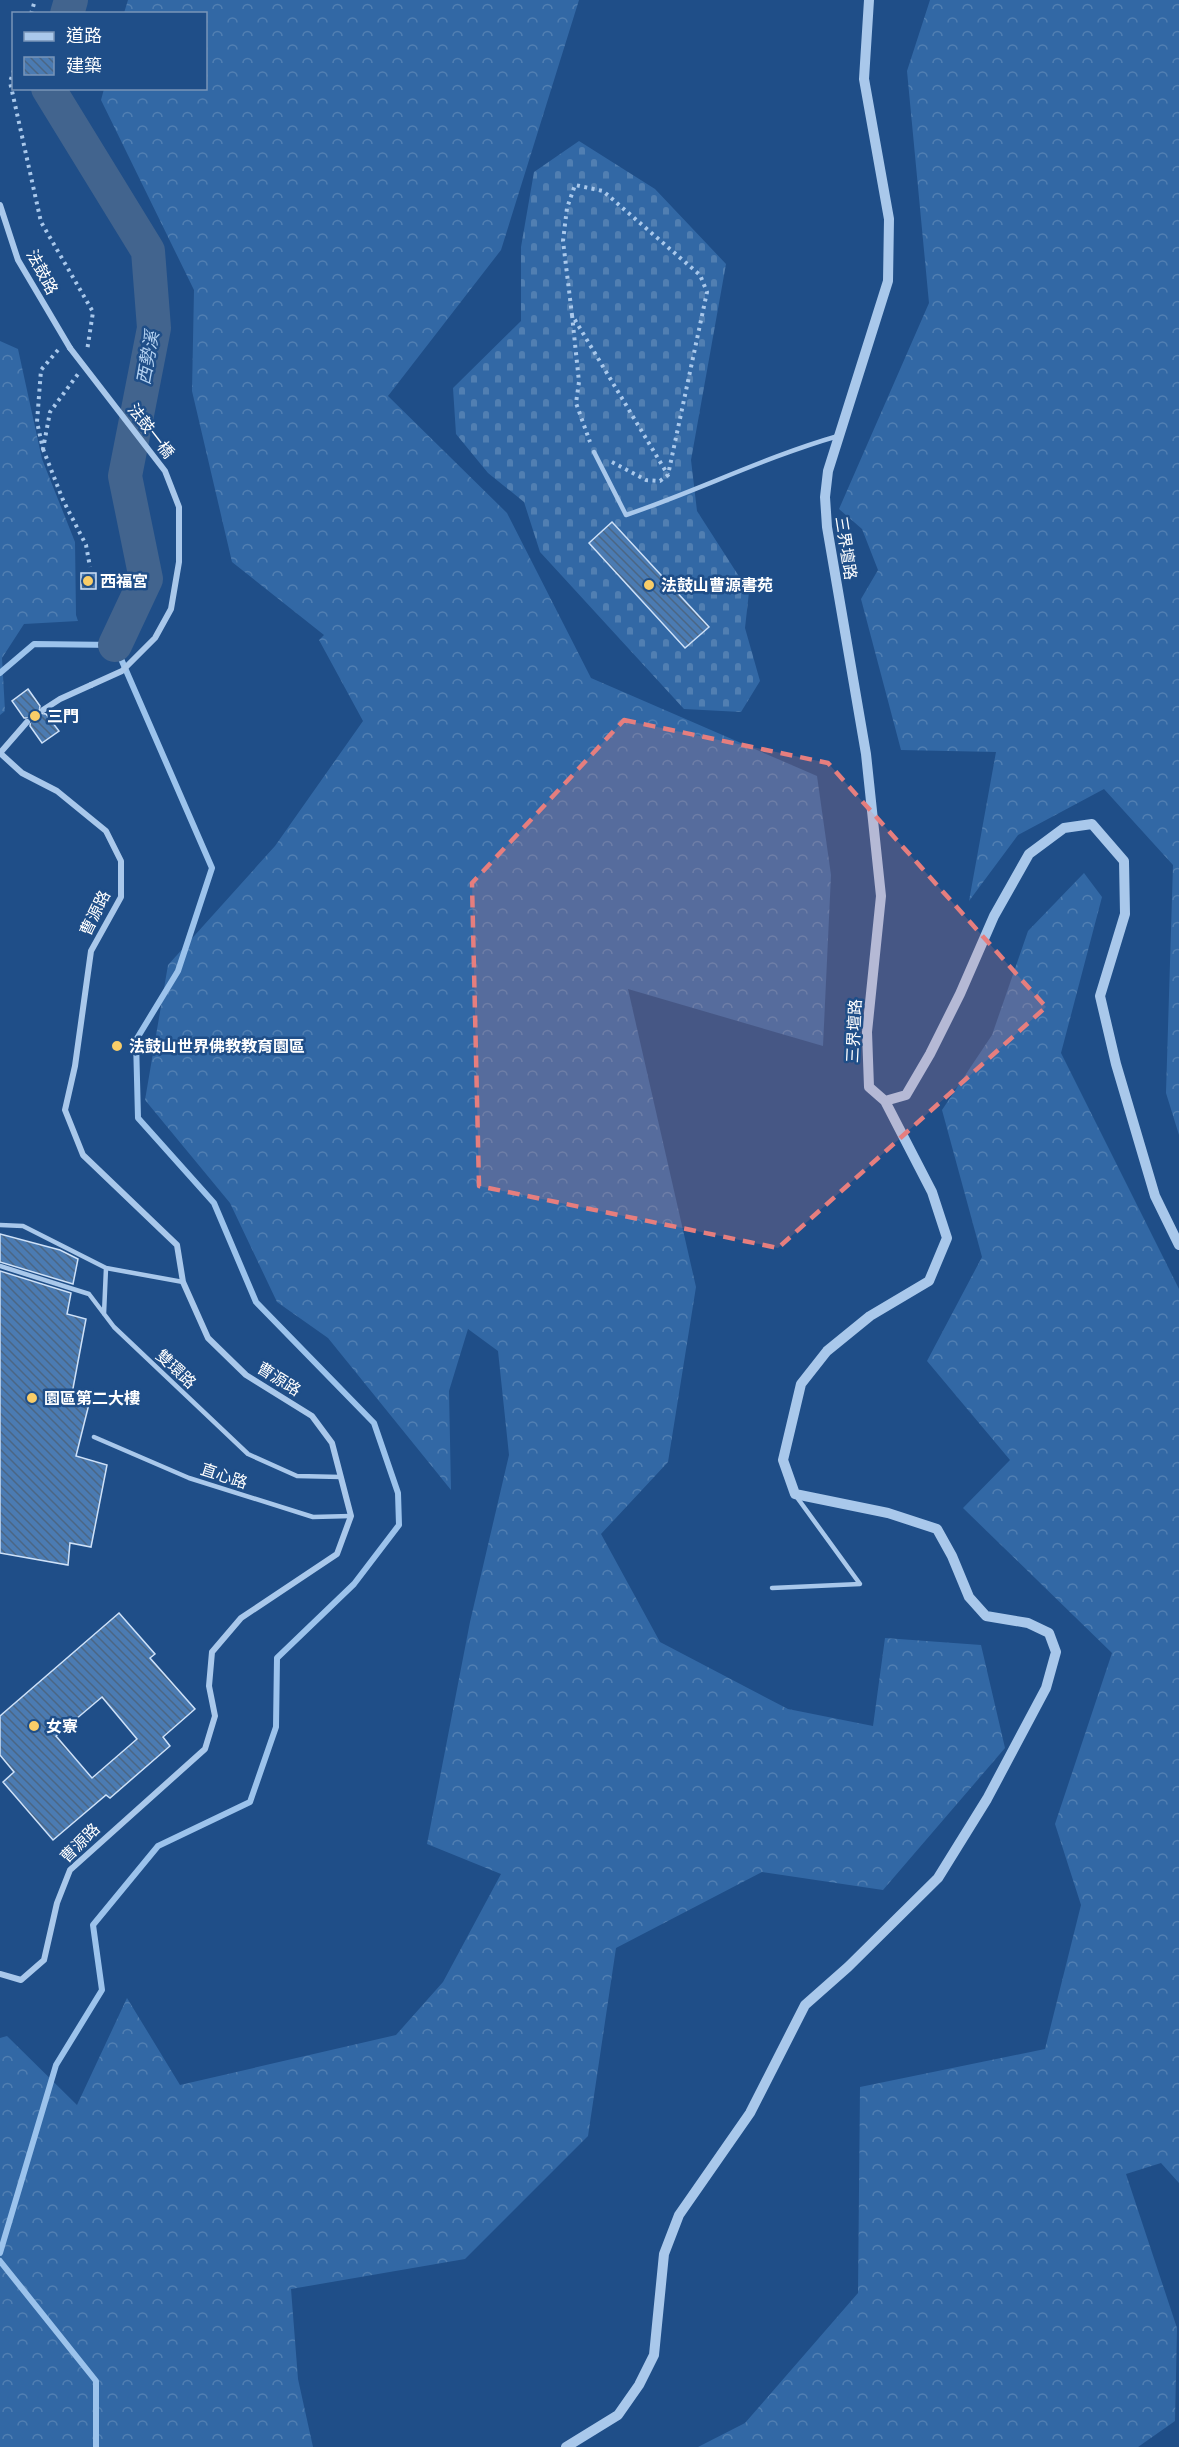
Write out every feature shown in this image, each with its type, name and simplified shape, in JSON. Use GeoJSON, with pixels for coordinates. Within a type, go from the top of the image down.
{"type":"FeatureCollection","features":[{"type":"Feature","properties":{"kind":"street","name":"三界壇路"},"geometry":{"type":"LineString","coordinates":[[795,1494],[783,1460],[801,1384],[826,1351],[870,1316],[929,1281],[947,1238],[932,1192],[885,1101],[869,1087],[867,1032],[881,896],[866,754],[826,527],[825,497],[828,471],[888,281],[889,219],[864,79],[868,0]]}},
{"type":"Feature","properties":{"kind":"street","name":"法鼓路"},"geometry":{"type":"LineString","coordinates":[[0,205],[18,260],[70,348]]}},
{"type":"Feature","properties":{"kind":"street","name":"法鼓一橋"},"geometry":{"type":"LineString","coordinates":[[44,710],[60,699],[123,671],[155,638],[171,609],[179,562],[179,507],[165,471],[70,348]]}},
{"type":"Feature","properties":{"kind":"street"},"geometry":{"type":"LineString","coordinates":[[0,753],[27,722]]}},
{"type":"Feature","properties":{"kind":"street","name":"曹源路"},"geometry":{"type":"LineString","coordinates":[[0,753],[22,773],[57,791],[106,831],[121,861],[121,897],[91,951],[75,1066],[65,1110],[83,1155],[177,1245],[183,1282],[208,1338],[246,1375],[312,1416],[332,1443],[351,1516],[337,1554],[242,1618],[212,1652],[209,1686],[215,1716],[205,1749],[69,1870],[57,1903],[44,1960],[21,1980],[0,1974]]}},
{"type":"Feature","properties":{"kind":"street"},"geometry":{"type":"LineString","coordinates":[[885,1101],[906,1095],[930,1054],[960,994],[994,916],[1029,854],[1065,828],[1092,824],[1124,861],[1125,914],[1100,996],[1116,1064],[1155,1196],[1179,1245]]}},
{"type":"Feature","properties":{"kind":"street"},"geometry":{"type":"LineString","coordinates":[[566,2447],[618,2415],[639,2385],[654,2355],[664,2254],[679,2215],[750,2113],[805,2005],[848,1967],[938,1878],[1019,1743],[1046,1688],[1056,1652],[1049,1633],[1028,1623],[986,1616],[969,1597],[952,1556],[937,1529],[888,1513],[795,1494]]}},
{"type":"Feature","properties":{"kind":"lane"},"geometry":{"type":"LineString","coordinates":[[594,452],[626,515],[669,501],[793,449],[840,435]]}},
{"type":"Feature","properties":{"kind":"lane"},"geometry":{"type":"LineString","coordinates":[[0,1225],[23,1226],[106,1268],[183,1282]]}},
{"type":"Feature","properties":{"kind":"lane","name":"雙環路"},"geometry":{"type":"LineString","coordinates":[[0,1266],[89,1294],[114,1327],[248,1454],[297,1476],[341,1477]]}},
{"type":"Feature","properties":{"kind":"lane"},"geometry":{"type":"LineString","coordinates":[[104,1314],[106,1268]]}},
{"type":"Feature","properties":{"kind":"lane","name":"直心路"},"geometry":{"type":"LineString","coordinates":[[94,1437],[189,1478],[313,1517],[351,1516]]}},
{"type":"Feature","properties":{"kind":"lane"},"geometry":{"type":"LineString","coordinates":[[772,1588],[860,1584],[795,1494]]}},
{"type":"Feature","properties":{"kind":"path"},"geometry":{"type":"LineString","coordinates":[[575,185],[603,191],[700,275],[707,292],[668,475],[660,481],[646,480],[594,452],[576,403],[579,382],[572,315],[563,241],[567,208],[575,185]]}},
{"type":"Feature","properties":{"kind":"path"},"geometry":{"type":"LineString","coordinates":[[572,315],[668,475]]}},
{"type":"Feature","properties":{"kind":"path"},"geometry":{"type":"LineString","coordinates":[[43,449],[63,500],[86,545],[90,567]]}},
{"type":"Feature","properties":{"kind":"highlighted area"},"geometry":{"type":"Polygon","coordinates":[[[624,720],[828,763],[1046,1007],[778,1248],[479,1186],[472,883],[624,720]]]}},
{"type":"Feature","properties":{"kind":"green space"},"geometry":{"type":"Polygon","coordinates":[[[128,0],[579,0],[501,250],[388,396],[507,513],[591,678],[817,776],[831,875],[823,1046],[628,989],[696,1287],[668,1462],[601,1534],[660,1642],[788,1709],[873,1726],[885,1638],[981,1645],[1005,1748],[883,1890],[762,1872],[616,1948],[588,2136],[465,2259],[291,2289],[298,2379],[313,2447],[0,2447],[0,2038],[7,2036],[77,2105],[127,1998],[180,2085],[396,2035],[443,1982],[501,1874],[427,1844],[470,1622],[509,1455],[498,1351],[468,1329],[449,1391],[451,1490],[328,1338],[277,1302],[230,1203],[145,1100],[168,965],[275,846],[363,721],[319,640],[324,635],[232,562],[192,391],[194,290],[101,100],[104,90],[207,90],[207,12],[124,12],[128,0]]]}},
{"type":"Feature","properties":{"kind":"green space"},"geometry":{"type":"Polygon","coordinates":[[[930,0],[1179,0],[1179,1135],[1166,1093],[1173,865],[1104,789],[1018,835],[969,901],[996,752],[901,750],[861,599],[878,570],[862,529],[839,509],[929,303],[907,71],[930,0]]]}},
{"type":"Feature","properties":{"kind":"green space"},"geometry":{"type":"Polygon","coordinates":[[[579,141],[655,189],[726,264],[691,460],[697,511],[749,592],[745,628],[760,681],[741,712],[684,709],[540,552],[524,502],[488,473],[456,434],[453,388],[521,321],[521,247],[534,172],[579,141]]]}},
{"type":"Feature","properties":{"kind":"green space"},"geometry":{"type":"Polygon","coordinates":[[[0,341],[18,349],[42,459],[75,542],[78,621],[24,624],[2,658],[5,711],[0,715],[0,341]]]}},
{"type":"Feature","properties":{"kind":"green space"},"geometry":{"type":"Polygon","coordinates":[[[1084,873],[1102,897],[1061,1053],[1179,1289],[1179,2183],[1161,2163],[1126,2174],[1177,2328],[1175,2421],[1138,2447],[698,2447],[745,2423],[858,2293],[860,2087],[1045,2049],[1081,1905],[1055,1824],[1112,1653],[963,1508],[1010,1460],[927,1361],[982,1257],[942,1110],[992,1035],[1028,931],[1084,873]]]}},
{"type":"Feature","properties":{"kind":"building","name":"法鼓山曹源書苑"},"geometry":{"type":"Polygon","coordinates":[[[612,522],[709,627],[685,648],[589,543],[612,522]]]}},
{"type":"Feature","properties":{"kind":"building","name":"西福宮"},"geometry":{"type":"Polygon","coordinates":[[[81,573],[96,573],[96,589],[81,589],[81,573]]]}},
{"type":"Feature","properties":{"kind":"building","name":"三門"},"geometry":{"type":"Polygon","coordinates":[[[28,689],[40,706],[39,713],[46,714],[59,731],[42,743],[30,726],[31,718],[24,718],[12,701],[28,689]]]}},
{"type":"Feature","properties":{"kind":"building"},"geometry":{"type":"Polygon","coordinates":[[[0,1234],[60,1250],[78,1259],[73,1284],[0,1262],[0,1234]]]}},
{"type":"Feature","properties":{"kind":"building","name":"園區第二大樓"},"geometry":{"type":"Polygon","coordinates":[[[0,1271],[71,1293],[67,1314],[86,1319],[71,1399],[89,1404],[76,1456],[107,1465],[91,1547],[70,1543],[68,1565],[0,1553],[0,1271]]]}},
{"type":"Feature","properties":{"kind":"building","name":"女寮"},"geometry":{"type":"Polygon","coordinates":[[[119,1613],[155,1654],[150,1658],[195,1709],[163,1737],[170,1746],[110,1798],[106,1795],[53,1840],[3,1782],[14,1772],[0,1755],[0,1716],[119,1613]],[[102,1697],[56,1736],[92,1778],[137,1739],[102,1697]]]}},
{"type":"Feature","properties":{"kind":"waterway","name":"西勢溪"},"geometry":{"type":"LineString","coordinates":[[68,12],[71,0]]}},
{"type":"Feature","properties":{"kind":"waterway","name":"西勢溪"},"geometry":{"type":"LineString","coordinates":[[49,90],[148,251],[154,328],[125,476],[146,579],[115,645]]}},
{"type":"Feature","properties":{"kind":"waterway"},"geometry":{"type":"LineString","coordinates":[[0,673],[34,644],[115,645],[212,868],[178,971],[136,1040],[138,1118],[214,1203],[256,1302],[374,1423],[398,1493],[399,1525],[354,1584],[277,1658],[276,1727],[250,1802],[158,1846],[93,1925],[102,1990],[56,2065],[0,2253]]}},
{"type":"Feature","properties":{"kind":"waterway"},"geometry":{"type":"LineString","coordinates":[[0,2261],[96,2381],[96,2447]]}},
{"type":"Feature","properties":{"kind":"tunnel"},"geometry":{"type":"LineString","coordinates":[[27,722],[43,710]]}},
{"type":"Feature","properties":{"kind":"place","name":"西福宮"},"geometry":{"type":"Point","coordinates":[88,581]}},
{"type":"Feature","properties":{"kind":"place","name":"法鼓山曹源書苑"},"geometry":{"type":"Point","coordinates":[649,585]}},
{"type":"Feature","properties":{"kind":"place","name":"三門"},"geometry":{"type":"Point","coordinates":[35,716]}},
{"type":"Feature","properties":{"kind":"place","name":"法鼓山世界佛教教育園區"},"geometry":{"type":"Point","coordinates":[117,1046]}},
{"type":"Feature","properties":{"kind":"place","name":"園區第二大樓"},"geometry":{"type":"Point","coordinates":[32,1398]}},
{"type":"Feature","properties":{"kind":"place","name":"女寮"},"geometry":{"type":"Point","coordinates":[34,1726]}}]}
